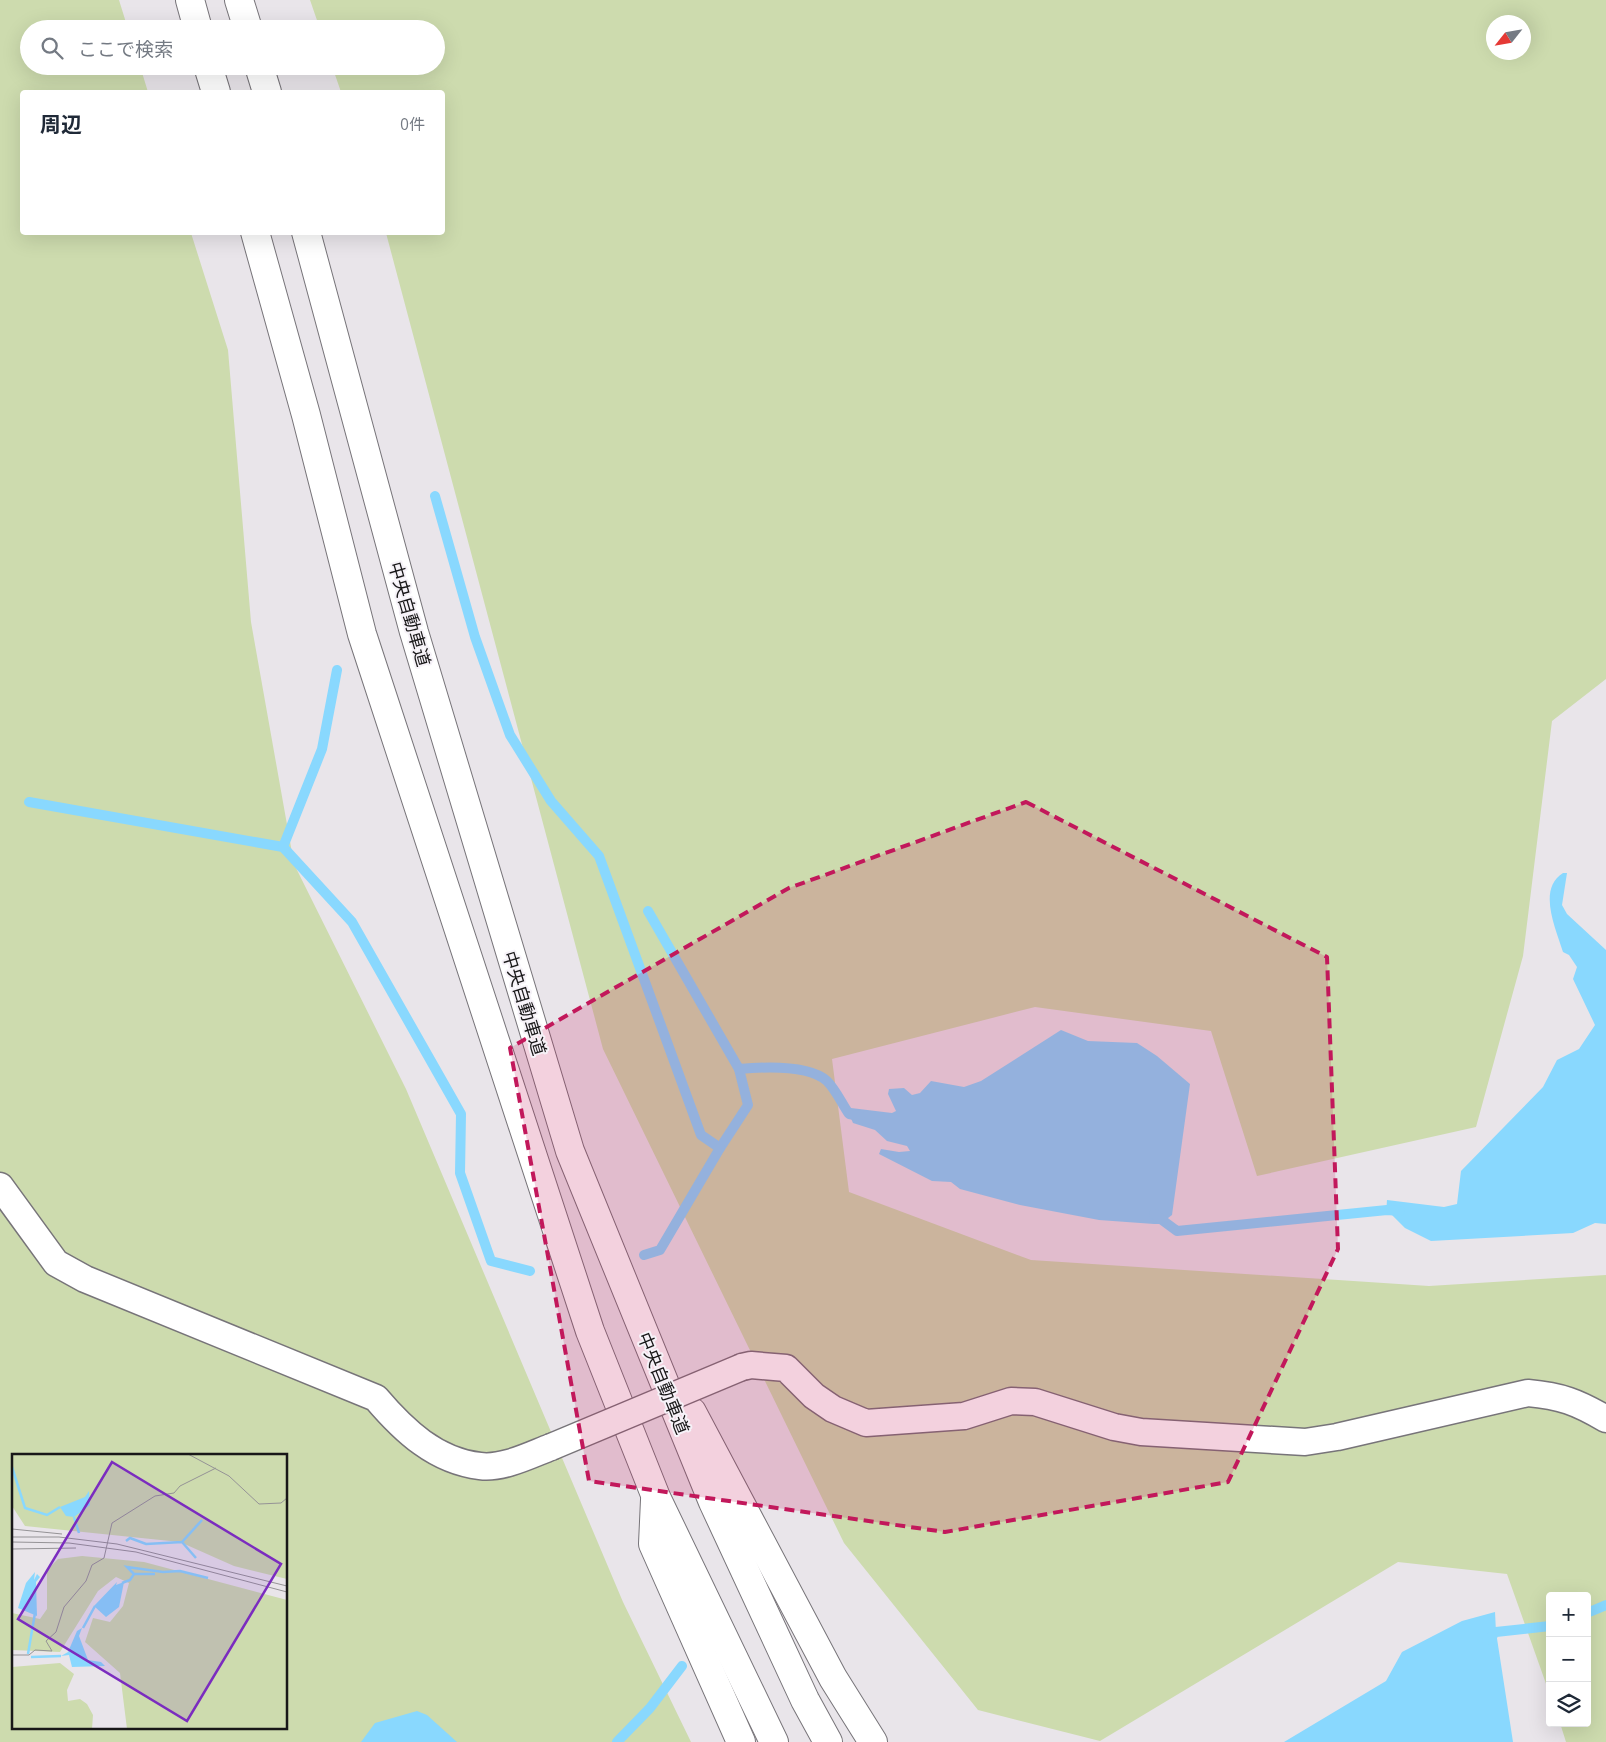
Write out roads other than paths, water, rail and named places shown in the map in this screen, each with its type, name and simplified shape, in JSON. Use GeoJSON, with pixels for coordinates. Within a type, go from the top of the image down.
{"type":"FeatureCollection","features":[{"type":"Feature","properties":{"kind":"highway"},"geometry":{"type":"LineString","coordinates":[[190,0],[196,20]]}},
{"type":"Feature","properties":{"kind":"highway"},"geometry":{"type":"LineString","coordinates":[[239,0],[245,20]]}},
{"type":"Feature","properties":{"kind":"highway"},"geometry":{"type":"LineString","coordinates":[[211,75],[215,90]]}},
{"type":"Feature","properties":{"kind":"highway"},"geometry":{"type":"LineString","coordinates":[[262,75],[266,90]]}},
{"type":"Feature","properties":{"kind":"highway"},"geometry":{"type":"LineString","coordinates":[[256,235],[306,415],[365,644],[590,1331],[656,1497],[774,1742]]}},
{"type":"Feature","properties":{"kind":"highway","name":"中央自動車道"},"geometry":{"type":"LineString","coordinates":[[307,235],[414,632],[570,1151],[712,1502],[805,1700],[828,1742]]}},
{"type":"Feature","properties":{"kind":"highway"},"geometry":{"type":"LineString","coordinates":[[630,1301],[712,1448],[833,1678],[873,1742]]}},
{"type":"Feature","properties":{"kind":"highway"},"geometry":{"type":"LineString","coordinates":[[656,1497],[653,1544],[742,1742]]}},
{"type":"Feature","properties":{"kind":"street"},"geometry":{"type":"LineString","coordinates":[[0,1186],[56,1262],[85,1280],[376,1398],[398,1424],[425,1446],[455,1460],[482,1467],[514,1462],[742,1367],[751,1365],[786,1368],[814,1396],[833,1409],[866,1423],[964,1416],[1011,1401],[1035,1402],[1114,1427],[1140,1432],[1305,1442],[1337,1438],[1528,1393],[1556,1395],[1583,1406],[1606,1419]]}},
{"type":"Feature","properties":{"kind":"water"},"geometry":{"type":"Polygon","coordinates":[[[1563,873],[1567,873],[1562,905],[1567,914],[1606,950],[1606,1224],[1595,1223],[1573,1233],[1431,1241],[1405,1228],[1392,1215],[1386,1214],[1387,1200],[1444,1207],[1457,1204],[1461,1171],[1543,1087],[1557,1060],[1579,1049],[1595,1025],[1573,979],[1577,967],[1569,955],[1563,952],[1553,921],[1550,899],[1551,889],[1555,880],[1563,873]]]}},
{"type":"Feature","properties":{"kind":"water"},"geometry":{"type":"Polygon","coordinates":[[[1061,1030],[1088,1041],[1137,1043],[1157,1056],[1190,1084],[1172,1215],[1160,1224],[1099,1220],[1020,1205],[960,1189],[951,1182],[932,1181],[879,1154],[881,1149],[899,1152],[910,1151],[907,1146],[887,1141],[875,1130],[853,1123],[849,1114],[851,1108],[892,1113],[896,1111],[888,1094],[889,1089],[904,1088],[912,1095],[920,1093],[931,1081],[964,1087],[981,1081],[1061,1030]]]}},
{"type":"Feature","properties":{"kind":"water"},"geometry":{"type":"Polygon","coordinates":[[[1495,1612],[1496,1632],[1513,1742],[1284,1742],[1386,1681],[1402,1652],[1462,1621],[1495,1612]]]}},
{"type":"Feature","properties":{"kind":"water"},"geometry":{"type":"Polygon","coordinates":[[[417,1711],[427,1715],[457,1742],[361,1742],[375,1723],[417,1711]]]}},
{"type":"Feature","properties":{"kind":"waterway"},"geometry":{"type":"LineString","coordinates":[[435,496],[475,637],[510,735],[551,801],[599,856],[701,1135],[720,1148],[748,1105],[739,1069]]}},
{"type":"Feature","properties":{"kind":"waterway"},"geometry":{"type":"LineString","coordinates":[[283,847],[322,749],[337,670]]}},
{"type":"Feature","properties":{"kind":"waterway"},"geometry":{"type":"LineString","coordinates":[[29,802],[283,847],[352,922],[461,1114],[460,1173],[491,1261],[530,1271]]}},
{"type":"Feature","properties":{"kind":"waterway"},"geometry":{"type":"LineString","coordinates":[[648,911],[739,1069],[797,1069],[819,1076],[827,1081],[849,1114],[860,1116]]}},
{"type":"Feature","properties":{"kind":"waterway"},"geometry":{"type":"LineString","coordinates":[[644,1255],[660,1250],[720,1148]]}},
{"type":"Feature","properties":{"kind":"waterway"},"geometry":{"type":"LineString","coordinates":[[1154,1214],[1177,1231],[1387,1210],[1400,1211]]}},
{"type":"Feature","properties":{"kind":"waterway"},"geometry":{"type":"LineString","coordinates":[[1591,1611],[1606,1605]]}},
{"type":"Feature","properties":{"kind":"waterway"},"geometry":{"type":"LineString","coordinates":[[1487,1640],[1496,1632],[1546,1626]]}},
{"type":"Feature","properties":{"kind":"waterway"},"geometry":{"type":"LineString","coordinates":[[617,1742],[650,1708],[682,1666]]}}]}
